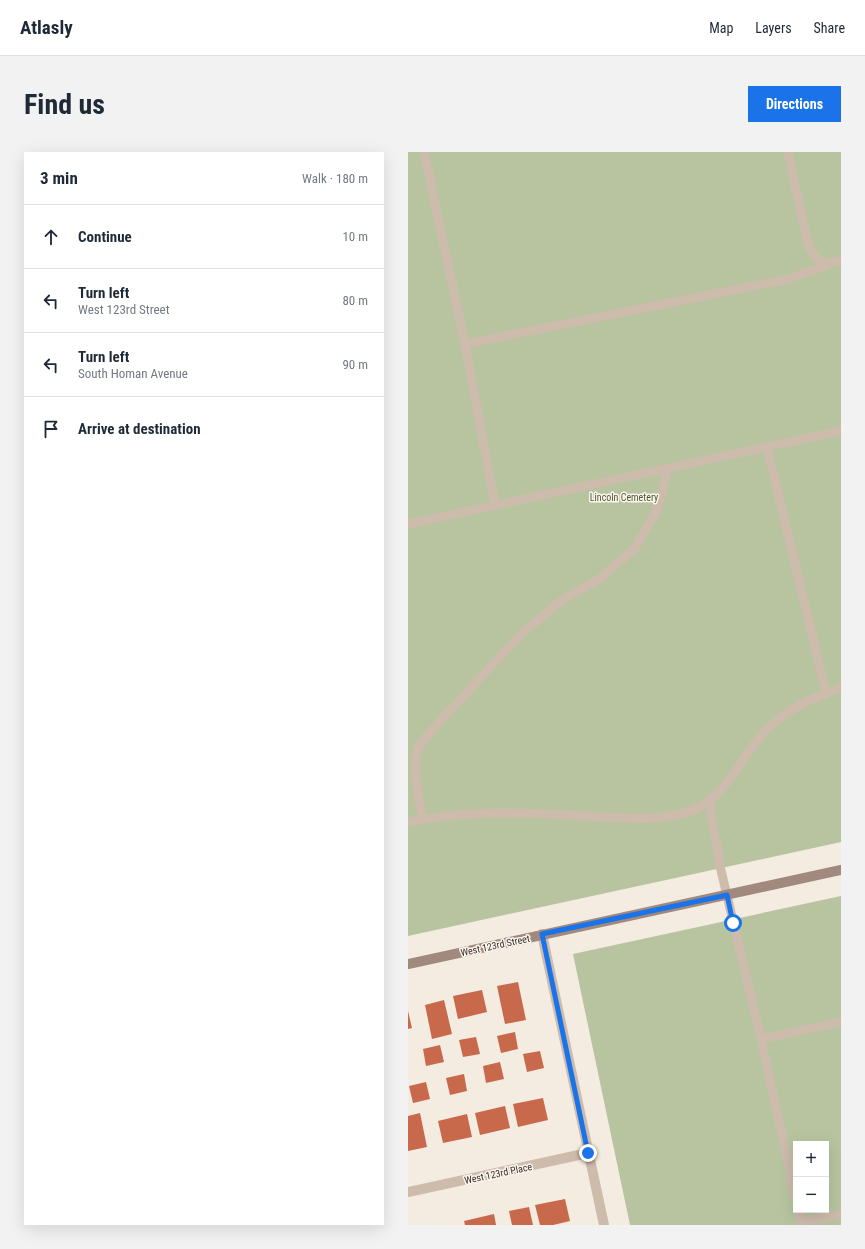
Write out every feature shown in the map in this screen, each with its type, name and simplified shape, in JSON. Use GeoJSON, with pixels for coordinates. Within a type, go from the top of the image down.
{"type":"FeatureCollection","features":[{"type":"Feature","properties":{"kind":"street","name":"West 123rd Street"},"geometry":{"type":"LineString","coordinates":[[408,964],[841,870]]}},
{"type":"Feature","properties":{"kind":"street"},"geometry":{"type":"LineString","coordinates":[[542,934],[604,1225]]}},
{"type":"Feature","properties":{"kind":"street","name":"West 123rd Place"},"geometry":{"type":"LineString","coordinates":[[408,1192],[588,1153]]}},
{"type":"Feature","properties":{"kind":"lane"},"geometry":{"type":"LineString","coordinates":[[424,152],[465,344],[495,505]]}},
{"type":"Feature","properties":{"kind":"lane"},"geometry":{"type":"LineString","coordinates":[[788,152],[808,244],[813,256],[820,262],[830,264]]}},
{"type":"Feature","properties":{"kind":"lane"},"geometry":{"type":"LineString","coordinates":[[465,344],[788,279],[841,261]]}},
{"type":"Feature","properties":{"kind":"lane"},"geometry":{"type":"LineString","coordinates":[[408,524],[841,431]]}},
{"type":"Feature","properties":{"kind":"lane"},"geometry":{"type":"LineString","coordinates":[[767,447],[826,693]]}},
{"type":"Feature","properties":{"kind":"lane"},"geometry":{"type":"LineString","coordinates":[[422,819],[416,769],[416,754],[421,743],[430,731],[520,635],[562,600],[599,579],[635,548],[657,510],[668,468]]}},
{"type":"Feature","properties":{"kind":"lane"},"geometry":{"type":"LineString","coordinates":[[408,822],[460,814],[499,812],[624,818],[664,817],[692,810],[709,802],[722,788],[769,726],[786,712],[826,693],[841,688]]}},
{"type":"Feature","properties":{"kind":"lane"},"geometry":{"type":"LineString","coordinates":[[709,802],[720,866],[761,1039],[793,1185]]}},
{"type":"Feature","properties":{"kind":"lane"},"geometry":{"type":"LineString","coordinates":[[761,1039],[841,1022]]}},
{"type":"Feature","properties":{"kind":"lane"},"geometry":{"type":"LineString","coordinates":[[799,1213],[801,1224],[841,1214]]}},
{"type":"Feature","properties":{"kind":"green space","name":"Lincoln Cemetery"},"geometry":{"type":"Polygon","coordinates":[[[408,152],[841,152],[841,842],[408,936],[408,152]]]}},
{"type":"Feature","properties":{"kind":"green space"},"geometry":{"type":"Polygon","coordinates":[[[841,896],[841,1225],[630,1225],[573,954],[841,896]]]}},
{"type":"Feature","properties":{"kind":"building"},"geometry":{"type":"Polygon","coordinates":[[[518,982],[526,1020],[505,1024],[497,986],[518,982]]]}},
{"type":"Feature","properties":{"kind":"building"},"geometry":{"type":"Polygon","coordinates":[[[482,990],[487,1012],[458,1019],[453,996],[482,990]]]}},
{"type":"Feature","properties":{"kind":"building"},"geometry":{"type":"Polygon","coordinates":[[[444,1000],[452,1034],[432,1039],[425,1005],[444,1000]]]}},
{"type":"Feature","properties":{"kind":"building"},"geometry":{"type":"Polygon","coordinates":[[[408,1011],[412,1028],[408,1029],[408,1011]]]}},
{"type":"Feature","properties":{"kind":"building"},"geometry":{"type":"Polygon","coordinates":[[[515,1032],[518,1049],[501,1053],[497,1036],[515,1032]]]}},
{"type":"Feature","properties":{"kind":"building"},"geometry":{"type":"Polygon","coordinates":[[[476,1037],[480,1054],[463,1057],[459,1040],[476,1037]]]}},
{"type":"Feature","properties":{"kind":"building"},"geometry":{"type":"Polygon","coordinates":[[[440,1045],[444,1062],[426,1066],[423,1049],[440,1045]]]}},
{"type":"Feature","properties":{"kind":"building"},"geometry":{"type":"Polygon","coordinates":[[[540,1051],[544,1068],[527,1072],[523,1054],[540,1051]]]}},
{"type":"Feature","properties":{"kind":"building"},"geometry":{"type":"Polygon","coordinates":[[[500,1062],[504,1079],[486,1083],[483,1066],[500,1062]]]}},
{"type":"Feature","properties":{"kind":"building"},"geometry":{"type":"Polygon","coordinates":[[[464,1074],[467,1091],[450,1095],[446,1078],[464,1074]]]}},
{"type":"Feature","properties":{"kind":"building"},"geometry":{"type":"Polygon","coordinates":[[[426,1082],[430,1099],[413,1103],[409,1086],[426,1082]]]}},
{"type":"Feature","properties":{"kind":"building"},"geometry":{"type":"Polygon","coordinates":[[[543,1098],[548,1120],[518,1127],[513,1104],[543,1098]]]}},
{"type":"Feature","properties":{"kind":"building"},"geometry":{"type":"Polygon","coordinates":[[[505,1106],[510,1128],[480,1135],[475,1113],[505,1106]]]}},
{"type":"Feature","properties":{"kind":"building"},"geometry":{"type":"Polygon","coordinates":[[[420,1113],[427,1147],[408,1151],[408,1116],[420,1113]]]}},
{"type":"Feature","properties":{"kind":"building"},"geometry":{"type":"Polygon","coordinates":[[[467,1114],[472,1137],[443,1143],[438,1121],[467,1114]]]}},
{"type":"Feature","properties":{"kind":"building"},"geometry":{"type":"Polygon","coordinates":[[[565,1199],[570,1221],[553,1225],[540,1225],[535,1205],[565,1199]]]}},
{"type":"Feature","properties":{"kind":"building"},"geometry":{"type":"Polygon","coordinates":[[[529,1207],[533,1225],[512,1225],[509,1211],[529,1207]]]}},
{"type":"Feature","properties":{"kind":"building"},"geometry":{"type":"Polygon","coordinates":[[[494,1214],[496,1225],[465,1225],[464,1221],[494,1214]]]}},
{"type":"Feature","properties":{"kind":"route"},"geometry":{"type":"LineString","coordinates":[[588,1153],[542,934],[727,895],[733,923]]}}]}
